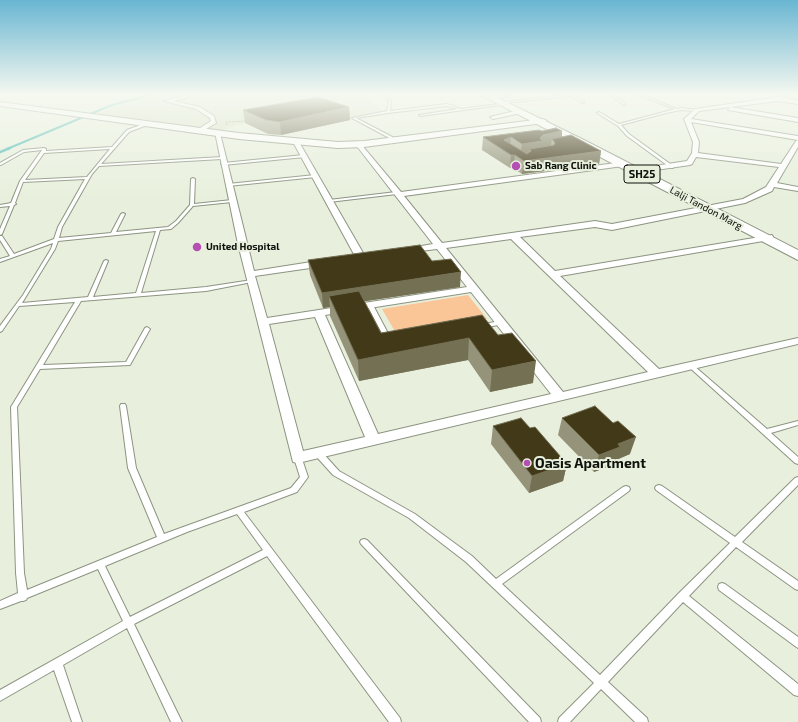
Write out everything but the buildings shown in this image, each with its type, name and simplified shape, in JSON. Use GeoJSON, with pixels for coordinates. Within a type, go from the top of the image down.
{"type":"FeatureCollection","features":[{"type":"Feature","properties":{"kind":"main road","name":"Lalji Tandon Marg"},"geometry":{"type":"LineString","coordinates":[[553,129],[574,143],[638,171]]}},
{"type":"Feature","properties":{"kind":"main road","name":"Lalji Tandon Marg"},"geometry":{"type":"LineString","coordinates":[[556,129],[798,252]]}},
{"type":"Feature","properties":{"kind":"main road","name":"Lalji Tandon Marg"},"geometry":{"type":"LineString","coordinates":[[766,237],[798,256]]}},
{"type":"Feature","properties":{"kind":"street"},"geometry":{"type":"LineString","coordinates":[[182,129],[296,142],[338,145],[395,140],[482,129]]}},
{"type":"Feature","properties":{"kind":"street"},"geometry":{"type":"LineString","coordinates":[[199,131],[203,129]]}},
{"type":"Feature","properties":{"kind":"street"},"geometry":{"type":"LineString","coordinates":[[638,171],[672,167],[690,163],[694,155],[696,142],[691,129]]}},
{"type":"Feature","properties":{"kind":"street"},"geometry":{"type":"LineString","coordinates":[[741,129],[798,138]]}},
{"type":"Feature","properties":{"kind":"street"},"geometry":{"type":"LineString","coordinates":[[217,133],[251,278],[298,458],[798,341]]}},
{"type":"Feature","properties":{"kind":"street"},"geometry":{"type":"LineString","coordinates":[[296,142],[362,258]]}},
{"type":"Feature","properties":{"kind":"street"},"geometry":{"type":"LineString","coordinates":[[358,144],[560,396]]}},
{"type":"Feature","properties":{"kind":"street"},"geometry":{"type":"LineString","coordinates":[[400,252],[595,224],[612,227],[712,209],[745,201],[769,189],[797,147]]}},
{"type":"Feature","properties":{"kind":"street"},"geometry":{"type":"LineString","coordinates":[[694,155],[784,166]]}},
{"type":"Feature","properties":{"kind":"street"},"geometry":{"type":"LineString","coordinates":[[397,194],[623,164]]}},
{"type":"Feature","properties":{"kind":"street"},"geometry":{"type":"LineString","coordinates":[[772,184],[798,189]]}},
{"type":"Feature","properties":{"kind":"street"},"geometry":{"type":"LineString","coordinates":[[513,236],[658,374]]}},
{"type":"Feature","properties":{"kind":"street"},"geometry":{"type":"LineString","coordinates":[[554,274],[766,237]]}},
{"type":"Feature","properties":{"kind":"street"},"geometry":{"type":"LineString","coordinates":[[251,278],[332,262]]}},
{"type":"Feature","properties":{"kind":"street"},"geometry":{"type":"LineString","coordinates":[[262,322],[474,289]]}},
{"type":"Feature","properties":{"kind":"street"},"geometry":{"type":"LineString","coordinates":[[319,313],[373,440]]}},
{"type":"Feature","properties":{"kind":"lane"},"geometry":{"type":"LineString","coordinates":[[0,330],[18,305],[53,249],[60,227],[88,178],[128,130],[132,129]]}},
{"type":"Feature","properties":{"kind":"lane"},"geometry":{"type":"LineString","coordinates":[[373,129],[395,140]]}},
{"type":"Feature","properties":{"kind":"lane"},"geometry":{"type":"LineString","coordinates":[[622,129],[628,135],[672,167]]}},
{"type":"Feature","properties":{"kind":"lane"},"geometry":{"type":"LineString","coordinates":[[43,152],[113,148]]}},
{"type":"Feature","properties":{"kind":"lane"},"geometry":{"type":"LineString","coordinates":[[0,164],[23,151],[44,149],[43,152]]}},
{"type":"Feature","properties":{"kind":"lane"},"geometry":{"type":"LineString","coordinates":[[13,256],[0,236],[22,181],[43,152]]}},
{"type":"Feature","properties":{"kind":"lane"},"geometry":{"type":"LineString","coordinates":[[98,165],[223,161],[304,156]]}},
{"type":"Feature","properties":{"kind":"lane"},"geometry":{"type":"LineString","coordinates":[[228,185],[315,176]]}},
{"type":"Feature","properties":{"kind":"lane"},"geometry":{"type":"LineString","coordinates":[[22,181],[88,178]]}},
{"type":"Feature","properties":{"kind":"lane"},"geometry":{"type":"LineString","coordinates":[[0,261],[56,240],[169,228],[177,222],[192,205],[193,179]]}},
{"type":"Feature","properties":{"kind":"lane"},"geometry":{"type":"LineString","coordinates":[[329,201],[397,194]]}},
{"type":"Feature","properties":{"kind":"lane"},"geometry":{"type":"LineString","coordinates":[[192,205],[232,201]]}},
{"type":"Feature","properties":{"kind":"lane"},"geometry":{"type":"LineString","coordinates":[[0,206],[14,204]]}},
{"type":"Feature","properties":{"kind":"lane"},"geometry":{"type":"LineString","coordinates":[[112,234],[123,214]]}},
{"type":"Feature","properties":{"kind":"lane"},"geometry":{"type":"LineString","coordinates":[[138,295],[158,230]]}},
{"type":"Feature","properties":{"kind":"lane"},"geometry":{"type":"LineString","coordinates":[[90,299],[106,261]]}},
{"type":"Feature","properties":{"kind":"lane"},"geometry":{"type":"LineString","coordinates":[[18,305],[206,289],[251,278]]}},
{"type":"Feature","properties":{"kind":"lane"},"geometry":{"type":"LineString","coordinates":[[23,597],[20,573],[14,407],[79,300]]}},
{"type":"Feature","properties":{"kind":"lane"},"geometry":{"type":"LineString","coordinates":[[370,305],[391,343]]}},
{"type":"Feature","properties":{"kind":"lane"},"geometry":{"type":"LineString","coordinates":[[479,327],[501,323]]}},
{"type":"Feature","properties":{"kind":"lane"},"geometry":{"type":"LineString","coordinates":[[39,367],[128,364],[147,329]]}},
{"type":"Feature","properties":{"kind":"lane"},"geometry":{"type":"LineString","coordinates":[[691,366],[798,461]]}},
{"type":"Feature","properties":{"kind":"lane"},"geometry":{"type":"LineString","coordinates":[[124,406],[132,468],[162,539]]}},
{"type":"Feature","properties":{"kind":"lane"},"geometry":{"type":"LineString","coordinates":[[765,432],[798,423]]}},
{"type":"Feature","properties":{"kind":"lane"},"geometry":{"type":"LineString","coordinates":[[318,453],[336,473],[412,516],[469,559],[643,722]]}},
{"type":"Feature","properties":{"kind":"lane"},"geometry":{"type":"LineString","coordinates":[[0,605],[23,597],[162,539],[294,490],[304,477],[298,458]]}},
{"type":"Feature","properties":{"kind":"lane"},"geometry":{"type":"LineString","coordinates":[[563,722],[682,596],[798,480]]}},
{"type":"Feature","properties":{"kind":"lane"},"geometry":{"type":"LineString","coordinates":[[659,488],[798,586]]}},
{"type":"Feature","properties":{"kind":"lane"},"geometry":{"type":"LineString","coordinates":[[496,584],[626,489]]}},
{"type":"Feature","properties":{"kind":"lane"},"geometry":{"type":"LineString","coordinates":[[238,510],[396,722]]}},
{"type":"Feature","properties":{"kind":"lane"},"geometry":{"type":"LineString","coordinates":[[364,542],[536,722]]}},
{"type":"Feature","properties":{"kind":"lane"},"geometry":{"type":"LineString","coordinates":[[0,696],[128,622],[269,551]]}},
{"type":"Feature","properties":{"kind":"lane"},"geometry":{"type":"LineString","coordinates":[[100,564],[177,722]]}},
{"type":"Feature","properties":{"kind":"lane"},"geometry":{"type":"LineString","coordinates":[[722,587],[798,643]]}},
{"type":"Feature","properties":{"kind":"lane"},"geometry":{"type":"LineString","coordinates":[[682,596],[798,692]]}},
{"type":"Feature","properties":{"kind":"lane"},"geometry":{"type":"LineString","coordinates":[[57,663],[77,722]]}},
{"type":"Feature","properties":{"kind":"path"},"geometry":{"type":"LineString","coordinates":[[232,129],[239,136]]}},
{"type":"Feature","properties":{"kind":"shaded area"},"geometry":{"type":"Polygon","coordinates":[[[468,295],[487,319],[397,335],[382,309],[468,295]]]}},
{"type":"Feature","properties":{"kind":"waterway"},"geometry":{"type":"LineString","coordinates":[[7,149],[55,129]]}},
{"type":"Feature","properties":{"kind":"waterway"},"geometry":{"type":"LineString","coordinates":[[0,152],[10,148]]}},
{"type":"Feature","properties":{"kind":"place","name":"Sab Rang Clinic"},"geometry":{"type":"Point","coordinates":[516,166]}},
{"type":"Feature","properties":{"kind":"place","name":"United Hospital"},"geometry":{"type":"Point","coordinates":[197,247]}},
{"type":"Feature","properties":{"kind":"place","name":"Oasis Apartment"},"geometry":{"type":"Point","coordinates":[527,463]}}]}
